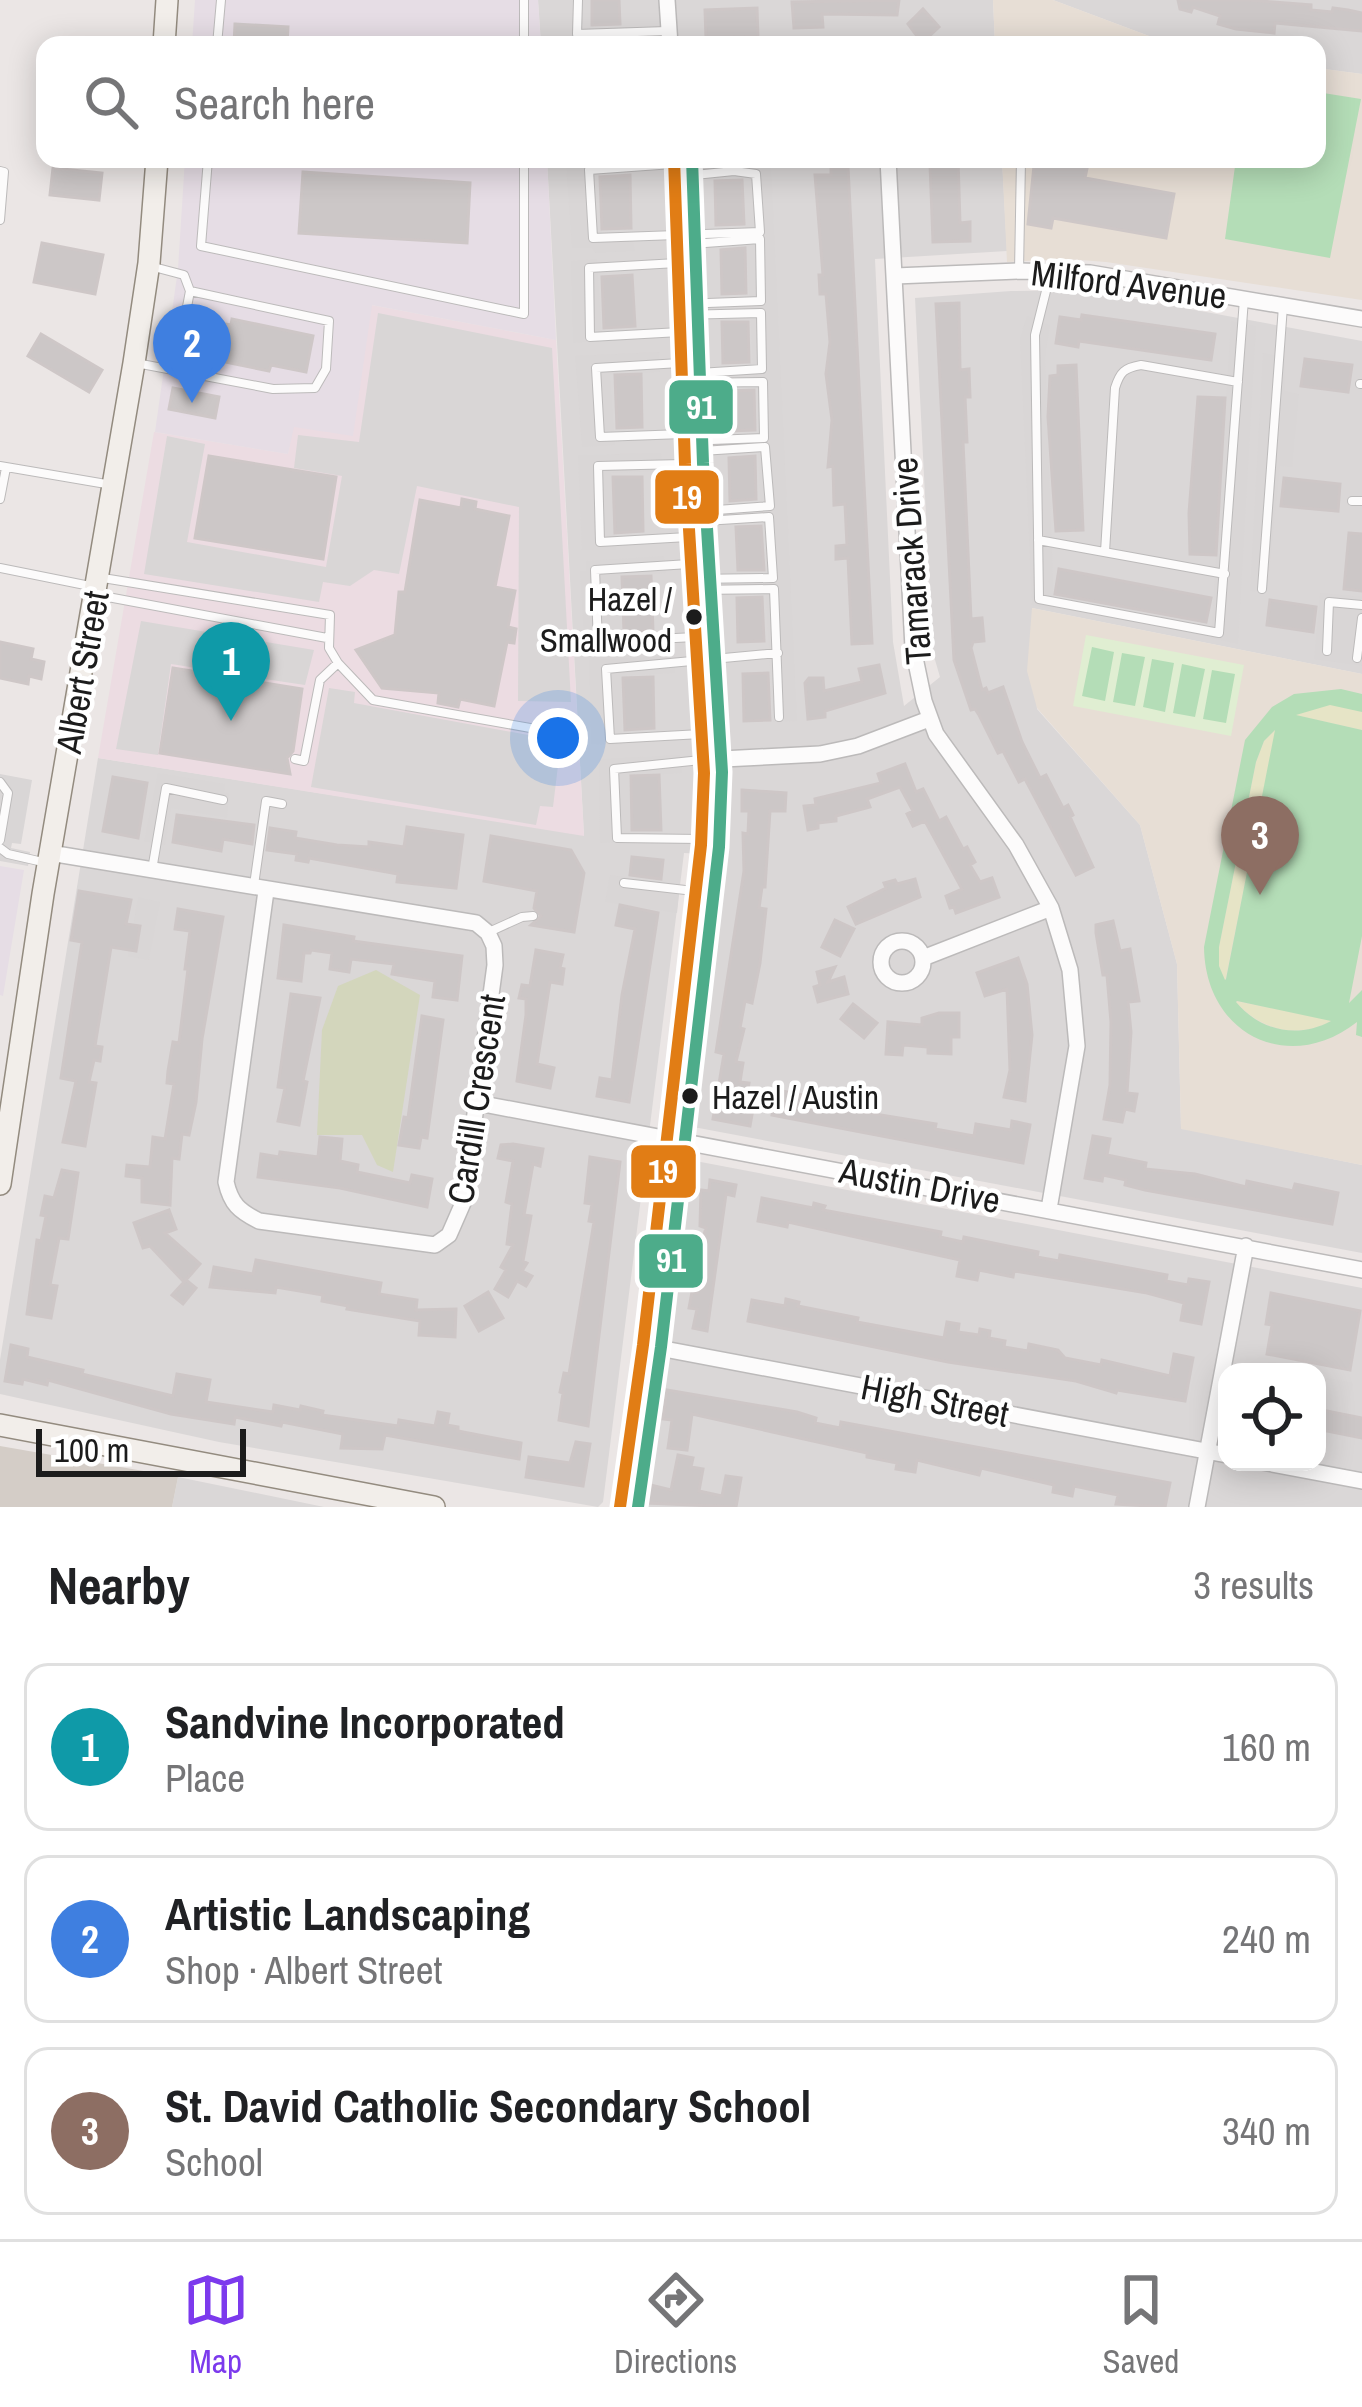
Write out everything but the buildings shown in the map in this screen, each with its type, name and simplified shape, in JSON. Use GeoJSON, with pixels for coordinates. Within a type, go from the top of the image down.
{"type":"FeatureCollection","features":[{"type":"Feature","properties":{"kind":"street"},"geometry":{"type":"LineString","coordinates":[[164,36],[166,0]]}},
{"type":"Feature","properties":{"kind":"street"},"geometry":{"type":"LineString","coordinates":[[667,0],[669,36]]}},
{"type":"Feature","properties":{"kind":"street","name":"Albert Street"},"geometry":{"type":"LineString","coordinates":[[0,1184],[49,858],[149,266],[156,168]]}},
{"type":"Feature","properties":{"kind":"street"},"geometry":{"type":"LineString","coordinates":[[620,1507],[701,839],[703,760],[684,448],[675,168]]}},
{"type":"Feature","properties":{"kind":"street","name":"Tamarack Drive"},"geometry":{"type":"LineString","coordinates":[[889,168],[913,648],[929,719],[1016,845],[1051,908],[1070,970],[1077,1046],[1049,1209]]}},
{"type":"Feature","properties":{"kind":"street","name":"Milford Avenue"},"geometry":{"type":"LineString","coordinates":[[895,276],[1051,270],[1362,319]]}},
{"type":"Feature","properties":{"kind":"street"},"geometry":{"type":"LineString","coordinates":[[703,760],[820,754],[857,746],[929,719]]}},
{"type":"Feature","properties":{"kind":"street"},"geometry":{"type":"LineString","coordinates":[[49,858],[152,870],[476,923],[488,933]]}},
{"type":"Feature","properties":{"kind":"street","name":"Cardill Crescent"},"geometry":{"type":"LineString","coordinates":[[260,890],[226,1181],[229,1198],[238,1210],[259,1221],[435,1245],[449,1235],[463,1204],[478,1103],[495,965],[488,933]]}},
{"type":"Feature","properties":{"kind":"street"},"geometry":{"type":"LineString","coordinates":[[923,958],[1051,908]]}},
{"type":"Feature","properties":{"kind":"street","name":"Austin Drive"},"geometry":{"type":"LineString","coordinates":[[478,1103],[1362,1270]]}},
{"type":"Feature","properties":{"kind":"street"},"geometry":{"type":"LineString","coordinates":[[1197,1507],[1246,1246]]}},
{"type":"Feature","properties":{"kind":"street","name":"High Street"},"geometry":{"type":"LineString","coordinates":[[643,1345],[1218,1454]]}},
{"type":"Feature","properties":{"kind":"street"},"geometry":{"type":"LineString","coordinates":[[0,1425],[434,1507]]}},
{"type":"Feature","properties":{"kind":"street"},"geometry":{"type":"LineString","coordinates":[[1309,1471],[1362,1481]]}},
{"type":"Feature","properties":{"kind":"lane"},"geometry":{"type":"LineString","coordinates":[[218,36],[220,0]]}},
{"type":"Feature","properties":{"kind":"lane"},"geometry":{"type":"LineString","coordinates":[[524,0],[524,36]]}},
{"type":"Feature","properties":{"kind":"lane"},"geometry":{"type":"LineString","coordinates":[[578,0],[578,34],[624,36]]}},
{"type":"Feature","properties":{"kind":"lane"},"geometry":{"type":"LineString","coordinates":[[207,168],[201,246],[524,314],[524,168]]}},
{"type":"Feature","properties":{"kind":"lane"},"geometry":{"type":"LineString","coordinates":[[632,168],[590,170],[593,238],[678,248],[760,238],[761,301],[590,337],[589,268],[678,248],[760,232],[756,174],[699,168]]}},
{"type":"Feature","properties":{"kind":"lane"},"geometry":{"type":"LineString","coordinates":[[1019,271],[1021,168]]}},
{"type":"Feature","properties":{"kind":"lane"},"geometry":{"type":"LineString","coordinates":[[0,171],[4,172],[0,220]]}},
{"type":"Feature","properties":{"kind":"lane"},"geometry":{"type":"LineString","coordinates":[[149,266],[184,275],[190,291],[175,370]]}},
{"type":"Feature","properties":{"kind":"lane"},"geometry":{"type":"LineString","coordinates":[[1051,270],[1035,335],[1039,599],[1219,633],[1244,297]]}},
{"type":"Feature","properties":{"kind":"lane"},"geometry":{"type":"LineString","coordinates":[[134,363],[273,389],[315,388],[326,369],[329,321],[190,291]]}},
{"type":"Feature","properties":{"kind":"lane"},"geometry":{"type":"LineString","coordinates":[[1262,589],[1283,304]]}},
{"type":"Feature","properties":{"kind":"lane"},"geometry":{"type":"LineString","coordinates":[[680,317],[761,313],[762,369],[682,374]]}},
{"type":"Feature","properties":{"kind":"lane"},"geometry":{"type":"LineString","coordinates":[[1105,552],[1115,388],[1120,375],[1126,368],[1141,365],[1238,382]]}},
{"type":"Feature","properties":{"kind":"lane"},"geometry":{"type":"LineString","coordinates":[[684,448],[598,466],[600,542],[770,506],[765,447],[684,448],[600,437],[596,368],[763,382],[764,438],[684,448]]}},
{"type":"Feature","properties":{"kind":"lane"},"geometry":{"type":"LineString","coordinates":[[0,499],[3,467],[113,485]]}},
{"type":"Feature","properties":{"kind":"lane"},"geometry":{"type":"LineString","coordinates":[[689,524],[769,517],[773,578],[691,578]]}},
{"type":"Feature","properties":{"kind":"lane"},"geometry":{"type":"LineString","coordinates":[[1038,540],[1225,574]]}},
{"type":"Feature","properties":{"kind":"lane"},"geometry":{"type":"LineString","coordinates":[[0,568],[327,638]]}},
{"type":"Feature","properties":{"kind":"lane"},"geometry":{"type":"LineString","coordinates":[[695,637],[598,642],[595,570],[774,589],[779,717]]}},
{"type":"Feature","properties":{"kind":"lane"},"geometry":{"type":"LineString","coordinates":[[97,586],[330,615],[327,638],[338,663],[380,703],[547,731]]}},
{"type":"Feature","properties":{"kind":"lane"},"geometry":{"type":"LineString","coordinates":[[1327,651],[1329,602],[1362,605]]}},
{"type":"Feature","properties":{"kind":"lane"},"geometry":{"type":"LineString","coordinates":[[1357,658],[1362,618]]}},
{"type":"Feature","properties":{"kind":"lane"},"geometry":{"type":"LineString","coordinates":[[701,734],[610,739],[606,670],[778,653]]}},
{"type":"Feature","properties":{"kind":"lane"},"geometry":{"type":"LineString","coordinates":[[295,759],[304,761],[320,680],[338,663]]}},
{"type":"Feature","properties":{"kind":"lane"},"geometry":{"type":"LineString","coordinates":[[701,839],[617,838],[614,769],[703,760]]}},
{"type":"Feature","properties":{"kind":"lane"},"geometry":{"type":"LineString","coordinates":[[0,782],[8,793],[0,844],[8,854],[49,858]]}},
{"type":"Feature","properties":{"kind":"lane"},"geometry":{"type":"LineString","coordinates":[[152,870],[166,788],[223,800]]}},
{"type":"Feature","properties":{"kind":"lane"},"geometry":{"type":"LineString","coordinates":[[260,890],[266,801],[282,804]]}},
{"type":"Feature","properties":{"kind":"lane"},"geometry":{"type":"LineString","coordinates":[[624,883],[696,891]]}},
{"type":"Feature","properties":{"kind":"lane"},"geometry":{"type":"LineString","coordinates":[[488,933],[522,916],[533,916]]}},
{"type":"Feature","properties":{"kind":"shaded area"},"geometry":{"type":"Polygon","coordinates":[[[195,0],[538,0],[540,36],[193,36],[195,0]]]}},
{"type":"Feature","properties":{"kind":"shaded area"},"geometry":{"type":"Polygon","coordinates":[[[538,0],[993,0],[995,36],[540,36],[538,0]]]}},
{"type":"Feature","properties":{"kind":"shaded area"},"geometry":{"type":"Polygon","coordinates":[[[993,0],[1053,0],[1149,36],[995,36],[993,0]]]}},
{"type":"Feature","properties":{"kind":"shaded area"},"geometry":{"type":"Polygon","coordinates":[[[1053,0],[1362,0],[1362,74],[1326,69],[1326,36],[1149,36],[1053,0]]]}},
{"type":"Feature","properties":{"kind":"shaded area"},"geometry":{"type":"Polygon","coordinates":[[[1326,69],[1362,74],[1362,300],[1106,262],[1007,262],[1002,168],[1326,168],[1326,69]]]}},
{"type":"Feature","properties":{"kind":"shaded area"},"geometry":{"type":"Polygon","coordinates":[[[184,168],[547,168],[556,340],[372,305],[353,436],[294,427],[288,454],[155,432],[178,269],[184,168]]]}},
{"type":"Feature","properties":{"kind":"shaded area"},"geometry":{"type":"Polygon","coordinates":[[[547,168],[1002,168],[1007,251],[875,259],[893,642],[904,706],[940,677],[933,653],[915,298],[1087,290],[1362,341],[1362,674],[1032,608],[1037,709],[1140,825],[1177,964],[1181,1128],[1362,1165],[1362,1253],[688,1126],[723,855],[684,853],[603,1502],[598,1507],[219,1442],[0,1394],[0,1360],[98,758],[584,835],[547,168]]]}},
{"type":"Feature","properties":{"kind":"shaded area"},"geometry":{"type":"Polygon","coordinates":[[[566,168],[635,168],[629,173],[600,175],[602,234],[631,233],[635,251],[595,253],[592,248],[572,248],[566,168]]]}},
{"type":"Feature","properties":{"kind":"shaded area"},"geometry":{"type":"Polygon","coordinates":[[[742,168],[771,168],[797,721],[773,722],[742,168]]]}},
{"type":"Feature","properties":{"kind":"shaded area"},"geometry":{"type":"Polygon","coordinates":[[[597,259],[602,341],[573,343],[571,261],[597,259]]]}},
{"type":"Feature","properties":{"kind":"shaded area"},"geometry":{"type":"Polygon","coordinates":[[[371,305],[556,340],[584,836],[98,758],[154,432],[288,454],[293,427],[371,305]]]}},
{"type":"Feature","properties":{"kind":"shaded area"},"geometry":{"type":"Polygon","coordinates":[[[378,313],[552,348],[571,702],[518,701],[519,507],[417,486],[399,574],[374,570],[350,586],[323,582],[319,602],[144,574],[167,436],[205,444],[187,542],[326,567],[342,476],[294,468],[298,435],[359,442],[378,313]]]}},
{"type":"Feature","properties":{"kind":"shaded area"},"geometry":{"type":"Polygon","coordinates":[[[1027,316],[1050,325],[1045,357],[1054,610],[1032,605],[1020,338],[1027,316]]]}},
{"type":"Feature","properties":{"kind":"shaded area"},"geometry":{"type":"Polygon","coordinates":[[[1231,321],[1256,326],[1238,644],[1211,638],[1231,321]]]}},
{"type":"Feature","properties":{"kind":"shaded area"},"geometry":{"type":"Polygon","coordinates":[[[659,352],[660,372],[610,375],[615,445],[582,447],[575,356],[659,352]]]}},
{"type":"Feature","properties":{"kind":"shaded area"},"geometry":{"type":"Polygon","coordinates":[[[1263,353],[1285,357],[1285,391],[1299,394],[1292,467],[1280,466],[1267,592],[1250,591],[1263,353]]]}},
{"type":"Feature","properties":{"kind":"shaded area"},"geometry":{"type":"Polygon","coordinates":[[[661,453],[663,471],[611,473],[616,550],[582,550],[578,455],[661,453]]]}},
{"type":"Feature","properties":{"kind":"shaded area"},"geometry":{"type":"Polygon","coordinates":[[[664,556],[666,573],[619,576],[624,651],[585,653],[580,571],[586,571],[586,561],[664,556]]]}},
{"type":"Feature","properties":{"kind":"shaded area"},"geometry":{"type":"Polygon","coordinates":[[[1320,593],[1362,597],[1362,666],[1314,659],[1320,593]]]}},
{"type":"Feature","properties":{"kind":"shaded area"},"geometry":{"type":"Polygon","coordinates":[[[1032,608],[1362,674],[1362,1165],[1181,1129],[1177,964],[1140,825],[1037,708],[1027,671],[1032,608]]]}},
{"type":"Feature","properties":{"kind":"shaded area"},"geometry":{"type":"Polygon","coordinates":[[[141,621],[314,650],[305,685],[258,678],[260,664],[212,658],[209,670],[171,664],[158,755],[116,749],[141,621]]]}},
{"type":"Feature","properties":{"kind":"shaded area"},"geometry":{"type":"Polygon","coordinates":[[[675,656],[675,673],[621,676],[622,745],[591,744],[589,660],[675,656]]]}},
{"type":"Feature","properties":{"kind":"shaded area"},"geometry":{"type":"Polygon","coordinates":[[[329,688],[355,692],[354,703],[561,741],[553,807],[540,806],[536,825],[311,787],[329,688]]]}},
{"type":"Feature","properties":{"kind":"shaded area"},"geometry":{"type":"Polygon","coordinates":[[[1320,705],[1362,712],[1362,730],[1294,715],[1320,705]]]}},
{"type":"Feature","properties":{"kind":"shaded area"},"geometry":{"type":"Polygon","coordinates":[[[1276,729],[1225,982],[1219,947],[1256,762],[1264,741],[1276,729]]]}},
{"type":"Feature","properties":{"kind":"shaded area"},"geometry":{"type":"Polygon","coordinates":[[[680,755],[682,773],[629,776],[631,842],[600,843],[599,759],[680,755]]]}},
{"type":"Feature","properties":{"kind":"shaded area"},"geometry":{"type":"Polygon","coordinates":[[[158,773],[225,784],[227,818],[171,808],[165,845],[144,841],[158,773]]]}},
{"type":"Feature","properties":{"kind":"shaded area"},"geometry":{"type":"Polygon","coordinates":[[[0,774],[32,780],[21,844],[12,843],[11,848],[30,852],[28,866],[0,861],[0,774]]]}},
{"type":"Feature","properties":{"kind":"shaded area"},"geometry":{"type":"Polygon","coordinates":[[[0,866],[24,870],[3,996],[0,995],[0,866]]]}},
{"type":"Feature","properties":{"kind":"shaded area"},"geometry":{"type":"Polygon","coordinates":[[[610,875],[680,885],[677,913],[605,902],[610,875]]]}},
{"type":"Feature","properties":{"kind":"shaded area"},"geometry":{"type":"Polygon","coordinates":[[[138,897],[160,902],[149,960],[128,956],[138,897]]]}},
{"type":"Feature","properties":{"kind":"shaded area"},"geometry":{"type":"Polygon","coordinates":[[[1235,1001],[1333,1020],[1306,1030],[1280,1029],[1256,1019],[1235,1001]]]}},
{"type":"Feature","properties":{"kind":"shaded area"},"geometry":{"type":"Polygon","coordinates":[[[685,1159],[1362,1288],[1362,1507],[638,1507],[685,1159]]]}},
{"type":"Feature","properties":{"kind":"shaded area"},"geometry":{"type":"Polygon","coordinates":[[[1326,1378],[1353,1383],[1347,1413],[1326,1409],[1326,1378]]]}},
{"type":"Feature","properties":{"kind":"shaded area"},"geometry":{"type":"Polygon","coordinates":[[[0,1446],[178,1477],[172,1507],[0,1507],[0,1446]]]}},
{"type":"Feature","properties":{"kind":"shaded area"},"geometry":{"type":"Polygon","coordinates":[[[178,1477],[324,1507],[172,1507],[178,1477]]]}},
{"type":"Feature","properties":{"kind":"green space"},"geometry":{"type":"Polygon","coordinates":[[[1326,93],[1361,99],[1330,258],[1225,239],[1235,168],[1326,168],[1326,93]]]}},
{"type":"Feature","properties":{"kind":"green space"},"geometry":{"type":"Polygon","coordinates":[[[1086,635],[1244,665],[1231,736],[1073,706],[1086,635]]]}},
{"type":"Feature","properties":{"kind":"green space"},"geometry":{"type":"Polygon","coordinates":[[[1092,647],[1114,652],[1105,701],[1082,696],[1092,647]]]}},
{"type":"Feature","properties":{"kind":"green space"},"geometry":{"type":"Polygon","coordinates":[[[1122,653],[1145,657],[1135,706],[1113,702],[1122,653]]]}},
{"type":"Feature","properties":{"kind":"green space"},"geometry":{"type":"Polygon","coordinates":[[[1152,659],[1174,663],[1165,712],[1143,707],[1152,659]]]}},
{"type":"Feature","properties":{"kind":"green space"},"geometry":{"type":"Polygon","coordinates":[[[1182,664],[1205,669],[1195,717],[1173,713],[1182,664]]]}},
{"type":"Feature","properties":{"kind":"green space"},"geometry":{"type":"Polygon","coordinates":[[[1212,670],[1235,674],[1226,723],[1203,719],[1212,670]]]}},
{"type":"Feature","properties":{"kind":"green space"},"geometry":{"type":"Polygon","coordinates":[[[1341,689],[1362,694],[1362,712],[1330,705],[1296,715],[1362,730],[1362,936],[1349,1003],[1362,990],[1362,1037],[1356,1035],[1357,1022],[1331,1038],[1279,1045],[1235,1023],[1219,1003],[1208,977],[1204,947],[1245,740],[1272,707],[1294,694],[1341,689]],[[1275,730],[1264,741],[1256,762],[1219,947],[1225,980],[1226,979],[1275,730]],[[1237,1001],[1256,1020],[1280,1029],[1306,1030],[1331,1021],[1237,1001]]]}},
{"type":"Feature","properties":{"kind":"green space"},"geometry":{"type":"Polygon","coordinates":[[[376,970],[420,995],[393,1172],[377,1165],[362,1135],[317,1135],[322,1030],[338,986],[376,970]]]}},
{"type":"Feature","properties":{"kind":"transit line","name":"19"},"geometry":{"type":"LineString","coordinates":[[620,1507],[701,845],[704,773],[685,464],[674,168]]}},
{"type":"Feature","properties":{"kind":"transit line","name":"91"},"geometry":{"type":"LineString","coordinates":[[638,1507],[719,847],[722,772],[703,463],[692,168]]}},
{"type":"Feature","properties":{"kind":"place","name":"Artistic Landscaping"},"geometry":{"type":"Point","coordinates":[192,403]}},
{"type":"Feature","properties":{"kind":"place","name":"Hazel / Smallwood"},"geometry":{"type":"Point","coordinates":[694,617]}},
{"type":"Feature","properties":{"kind":"place","name":"Sandvine Incorporated"},"geometry":{"type":"Point","coordinates":[231,721]}},
{"type":"Feature","properties":{"kind":"place","name":"St. David Catholic Secondary School"},"geometry":{"type":"Point","coordinates":[1260,895]}},
{"type":"Feature","properties":{"kind":"place","name":"Hazel / Austin"},"geometry":{"type":"Point","coordinates":[690,1096]}}]}
